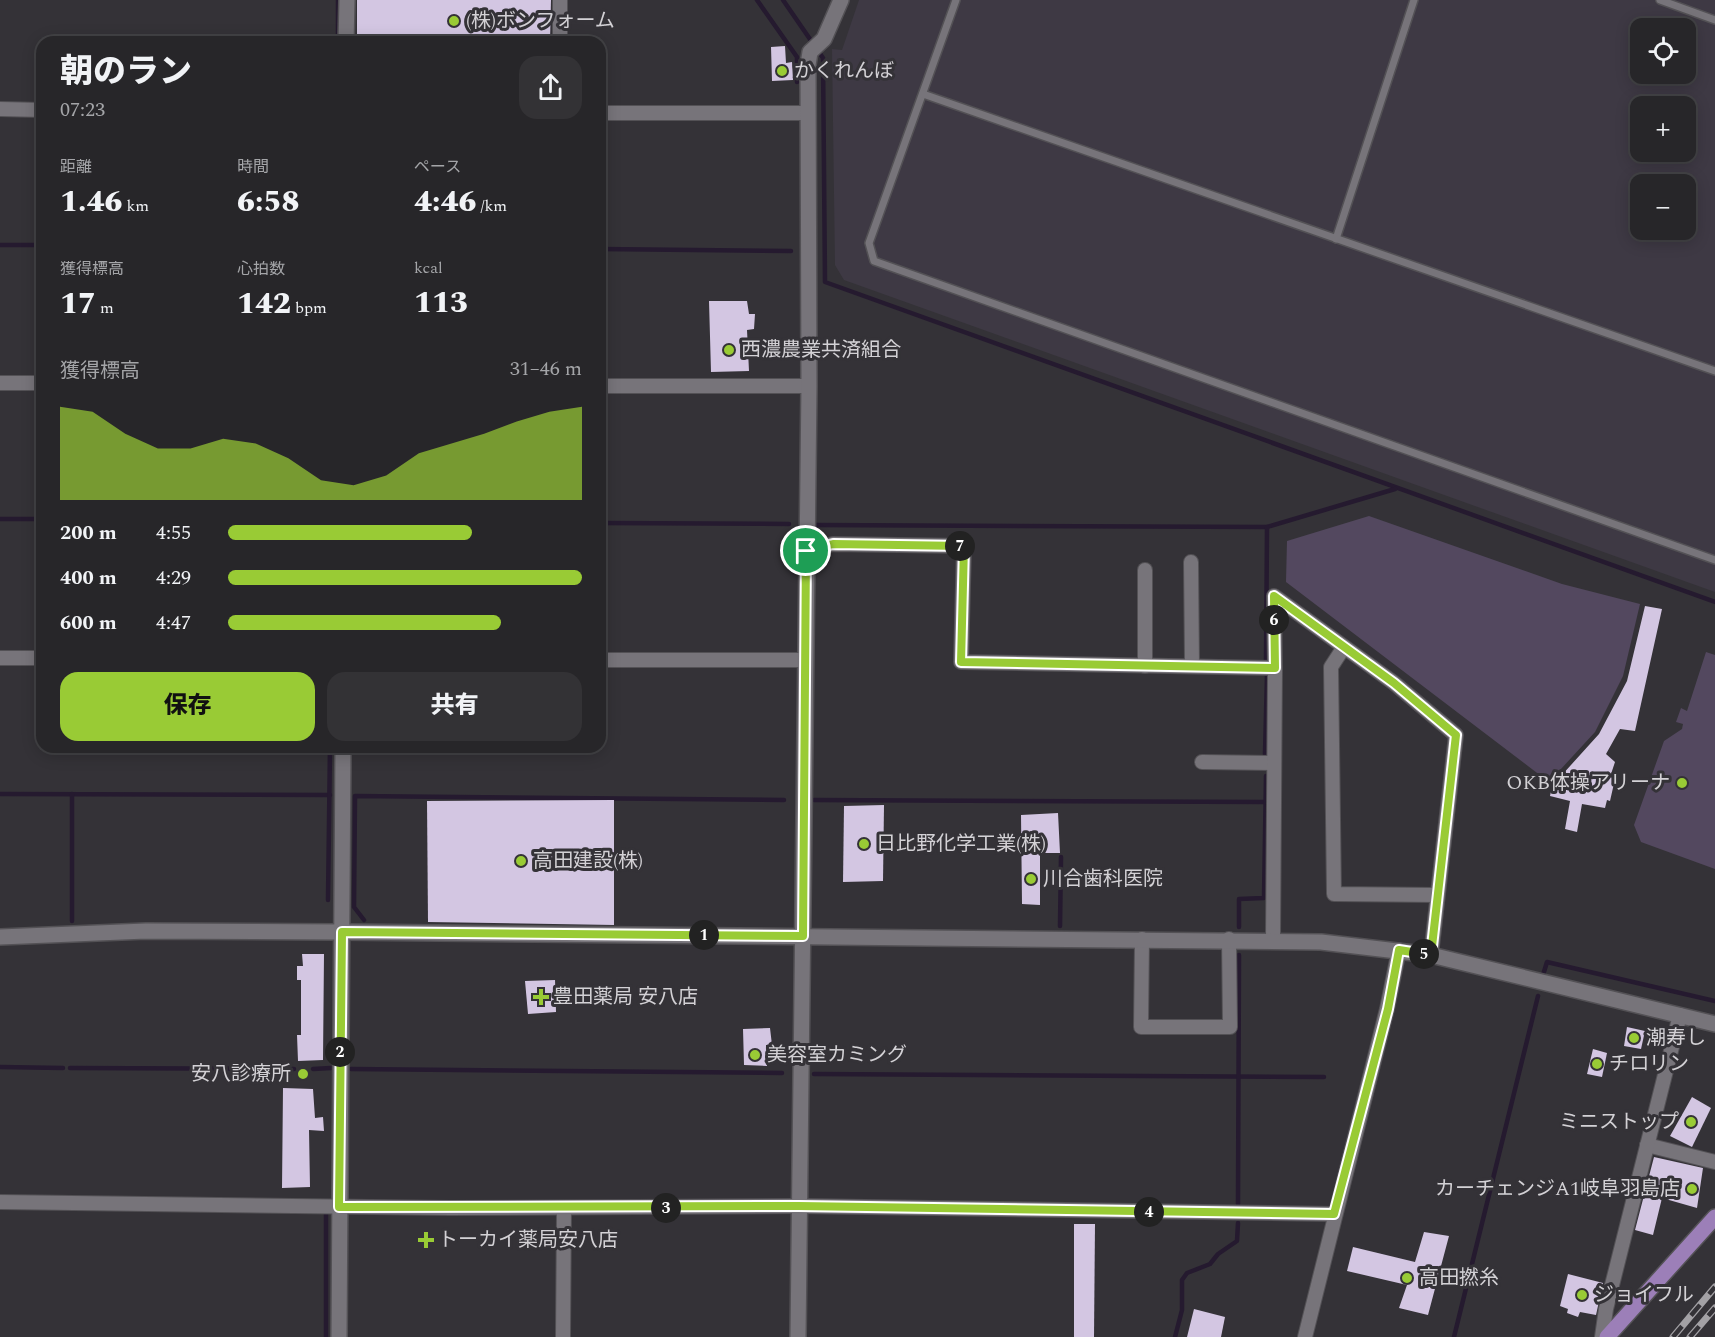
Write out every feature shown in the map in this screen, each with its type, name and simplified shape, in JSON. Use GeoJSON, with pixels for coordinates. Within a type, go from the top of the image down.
{"type":"FeatureCollection","features":[{"type":"Feature","properties":{"kind":"main road"},"geometry":{"type":"LineString","coordinates":[[1607,1337],[1715,1217]]}},
{"type":"Feature","properties":{"kind":"street"},"geometry":{"type":"LineString","coordinates":[[346,36],[347,0]]}},
{"type":"Feature","properties":{"kind":"street"},"geometry":{"type":"LineString","coordinates":[[560,0],[560,36]]}},
{"type":"Feature","properties":{"kind":"street"},"geometry":{"type":"LineString","coordinates":[[798,1337],[809,386],[808,113],[810,52],[824,39],[841,0]]}},
{"type":"Feature","properties":{"kind":"street"},"geometry":{"type":"LineString","coordinates":[[0,109],[36,110]]}},
{"type":"Feature","properties":{"kind":"street"},"geometry":{"type":"LineString","coordinates":[[606,113],[808,113]]}},
{"type":"Feature","properties":{"kind":"street"},"geometry":{"type":"LineString","coordinates":[[0,383],[36,383]]}},
{"type":"Feature","properties":{"kind":"street"},"geometry":{"type":"LineString","coordinates":[[606,386],[809,386]]}},
{"type":"Feature","properties":{"kind":"street"},"geometry":{"type":"LineString","coordinates":[[806,551],[833,544],[964,546],[961,662],[1275,668]]}},
{"type":"Feature","properties":{"kind":"street"},"geometry":{"type":"LineString","coordinates":[[1191,562],[1192,665]]}},
{"type":"Feature","properties":{"kind":"street"},"geometry":{"type":"LineString","coordinates":[[1145,570],[1145,666]]}},
{"type":"Feature","properties":{"kind":"street"},"geometry":{"type":"LineString","coordinates":[[1273,940],[1274,596],[1394,683],[1456,735],[1431,955]]}},
{"type":"Feature","properties":{"kind":"street"},"geometry":{"type":"LineString","coordinates":[[1344,647],[1331,668],[1334,894],[1437,895]]}},
{"type":"Feature","properties":{"kind":"street"},"geometry":{"type":"LineString","coordinates":[[0,658],[36,658]]}},
{"type":"Feature","properties":{"kind":"street"},"geometry":{"type":"LineString","coordinates":[[606,660],[806,660]]}},
{"type":"Feature","properties":{"kind":"street"},"geometry":{"type":"LineString","coordinates":[[339,1337],[343,753]]}},
{"type":"Feature","properties":{"kind":"street"},"geometry":{"type":"LineString","coordinates":[[1202,762],[1274,763]]}},
{"type":"Feature","properties":{"kind":"street"},"geometry":{"type":"LineString","coordinates":[[0,937],[146,931],[1229,939],[1321,942],[1431,955],[1715,1024]]}},
{"type":"Feature","properties":{"kind":"street"},"geometry":{"type":"LineString","coordinates":[[1142,939],[1141,1027],[1230,1027],[1229,939]]}},
{"type":"Feature","properties":{"kind":"street"},"geometry":{"type":"LineString","coordinates":[[1305,1337],[1334,1214],[1388,1009],[1399,950]]}},
{"type":"Feature","properties":{"kind":"street"},"geometry":{"type":"LineString","coordinates":[[1602,1337],[1606,1309],[1680,1015]]}},
{"type":"Feature","properties":{"kind":"street"},"geometry":{"type":"LineString","coordinates":[[1647,1145],[1715,1162]]}},
{"type":"Feature","properties":{"kind":"street"},"geometry":{"type":"LineString","coordinates":[[0,1202],[564,1209],[799,1206],[1334,1214]]}},
{"type":"Feature","properties":{"kind":"street"},"geometry":{"type":"LineString","coordinates":[[563,1337],[564,1209]]}},
{"type":"Feature","properties":{"kind":"lane"},"geometry":{"type":"LineString","coordinates":[[956,0],[869,243],[874,261],[1715,560]]}},
{"type":"Feature","properties":{"kind":"lane"},"geometry":{"type":"LineString","coordinates":[[1336,239],[1414,0]]}},
{"type":"Feature","properties":{"kind":"lane"},"geometry":{"type":"LineString","coordinates":[[1660,0],[1715,20]]}},
{"type":"Feature","properties":{"kind":"lane"},"geometry":{"type":"LineString","coordinates":[[923,94],[1715,371]]}},
{"type":"Feature","properties":{"kind":"shaded area"},"geometry":{"type":"Polygon","coordinates":[[[859,0],[1715,0],[1715,592],[844,280],[835,265],[832,49],[842,50],[859,0]]]}},
{"type":"Feature","properties":{"kind":"shaded area"},"geometry":{"type":"Polygon","coordinates":[[[1369,516],[1562,584],[1640,604],[1623,676],[1595,732],[1549,782],[1286,582],[1287,541],[1369,516]]]}},
{"type":"Feature","properties":{"kind":"shaded area","name":"OKB体操アリーナ"},"geometry":{"type":"Polygon","coordinates":[[[1706,652],[1715,655],[1715,869],[1641,842],[1634,825],[1664,741],[1682,729],[1683,724],[1676,722],[1681,708],[1687,711],[1706,652]]]}},
{"type":"Feature","properties":{"kind":"building","name":"(株)ボンフォーム"},"geometry":{"type":"Polygon","coordinates":[[[357,0],[551,0],[550,36],[357,36],[357,0]]]}},
{"type":"Feature","properties":{"kind":"building","name":"かくれんぼ"},"geometry":{"type":"Polygon","coordinates":[[[785,46],[786,63],[792,62],[793,80],[772,81],[771,47],[785,46]]]}},
{"type":"Feature","properties":{"kind":"building","name":"西濃農業共済組合"},"geometry":{"type":"Polygon","coordinates":[[[709,301],[747,301],[749,314],[755,314],[754,329],[747,330],[749,371],[711,372],[709,301]]]}},
{"type":"Feature","properties":{"kind":"building"},"geometry":{"type":"Polygon","coordinates":[[[1645,606],[1662,609],[1635,731],[1620,729],[1606,754],[1615,762],[1610,777],[1615,779],[1610,801],[1607,800],[1605,808],[1582,804],[1577,832],[1565,829],[1570,801],[1550,796],[1552,786],[1599,734],[1627,681],[1645,606]]]}},
{"type":"Feature","properties":{"kind":"building","name":"高田建設(株)"},"geometry":{"type":"Polygon","coordinates":[[[614,800],[614,925],[428,922],[427,801],[614,800]]]}},
{"type":"Feature","properties":{"kind":"building","name":"日比野化学工業(株)"},"geometry":{"type":"Polygon","coordinates":[[[884,805],[883,881],[843,882],[844,806],[884,805]]]}},
{"type":"Feature","properties":{"kind":"building","name":"川合歯科医院"},"geometry":{"type":"Polygon","coordinates":[[[1058,813],[1060,853],[1040,853],[1040,905],[1022,904],[1021,815],[1058,813]]]}},
{"type":"Feature","properties":{"kind":"building"},"geometry":{"type":"Polygon","coordinates":[[[302,954],[324,954],[323,1060],[298,1061],[297,1035],[301,1035],[301,980],[297,980],[297,966],[303,966],[302,954]]]}},
{"type":"Feature","properties":{"kind":"building","name":"豊田薬局 安八店"},"geometry":{"type":"Polygon","coordinates":[[[555,980],[556,1012],[528,1014],[525,981],[555,980]]]}},
{"type":"Feature","properties":{"kind":"building","name":"潮寿し"},"geometry":{"type":"Polygon","coordinates":[[[1627,1027],[1645,1031],[1641,1049],[1624,1046],[1627,1027]]]}},
{"type":"Feature","properties":{"kind":"building","name":"美容室カミング"},"geometry":{"type":"Polygon","coordinates":[[[770,1028],[772,1045],[766,1045],[767,1066],[744,1065],[743,1029],[770,1028]]]}},
{"type":"Feature","properties":{"kind":"building","name":"チロリン"},"geometry":{"type":"Polygon","coordinates":[[[1593,1049],[1607,1053],[1602,1077],[1587,1074],[1593,1049]]]}},
{"type":"Feature","properties":{"kind":"building"},"geometry":{"type":"Polygon","coordinates":[[[283,1088],[313,1089],[315,1118],[323,1117],[324,1131],[309,1130],[310,1187],[282,1188],[283,1088]]]}},
{"type":"Feature","properties":{"kind":"building","name":"ミニストップ"},"geometry":{"type":"Polygon","coordinates":[[[1692,1097],[1711,1108],[1692,1147],[1670,1136],[1692,1097]]]}},
{"type":"Feature","properties":{"kind":"building"},"geometry":{"type":"Polygon","coordinates":[[[1654,1157],[1703,1168],[1697,1208],[1662,1198],[1653,1235],[1635,1230],[1654,1157]]]}},
{"type":"Feature","properties":{"kind":"building"},"geometry":{"type":"Polygon","coordinates":[[[1074,1224],[1095,1224],[1094,1337],[1074,1337],[1074,1224]]]}},
{"type":"Feature","properties":{"kind":"building","name":"高田撚糸"},"geometry":{"type":"Polygon","coordinates":[[[1424,1232],[1449,1236],[1428,1315],[1399,1308],[1407,1285],[1347,1271],[1353,1247],[1415,1262],[1424,1232]]]}},
{"type":"Feature","properties":{"kind":"building","name":"ジョイフル"},"geometry":{"type":"Polygon","coordinates":[[[1568,1274],[1603,1283],[1596,1315],[1580,1312],[1578,1317],[1567,1313],[1568,1309],[1560,1306],[1568,1274]]]}},
{"type":"Feature","properties":{"kind":"building"},"geometry":{"type":"Polygon","coordinates":[[[1194,1309],[1225,1317],[1221,1337],[1187,1337],[1194,1309]]]}},
{"type":"Feature","properties":{"kind":"waterway"},"geometry":{"type":"LineString","coordinates":[[338,0],[338,36]]}},
{"type":"Feature","properties":{"kind":"waterway"},"geometry":{"type":"LineString","coordinates":[[757,0],[797,57],[797,82]]}},
{"type":"Feature","properties":{"kind":"waterway"},"geometry":{"type":"LineString","coordinates":[[783,0],[823,58],[825,282],[1715,602]]}},
{"type":"Feature","properties":{"kind":"waterway"},"geometry":{"type":"LineString","coordinates":[[0,245],[36,245]]}},
{"type":"Feature","properties":{"kind":"waterway"},"geometry":{"type":"LineString","coordinates":[[606,249],[791,251]]}},
{"type":"Feature","properties":{"kind":"waterway"},"geometry":{"type":"LineString","coordinates":[[815,525],[1267,527],[1395,489]]}},
{"type":"Feature","properties":{"kind":"waterway"},"geometry":{"type":"LineString","coordinates":[[0,519],[36,519]]}},
{"type":"Feature","properties":{"kind":"waterway"},"geometry":{"type":"LineString","coordinates":[[606,523],[789,524]]}},
{"type":"Feature","properties":{"kind":"waterway"},"geometry":{"type":"LineString","coordinates":[[1266,662],[1267,527]]}},
{"type":"Feature","properties":{"kind":"waterway"},"geometry":{"type":"LineString","coordinates":[[1265,754],[1267,675]]}},
{"type":"Feature","properties":{"kind":"waterway"},"geometry":{"type":"LineString","coordinates":[[328,900],[330,753]]}},
{"type":"Feature","properties":{"kind":"waterway"},"geometry":{"type":"LineString","coordinates":[[1239,927],[1239,899],[1264,898],[1266,776]]}},
{"type":"Feature","properties":{"kind":"waterway"},"geometry":{"type":"LineString","coordinates":[[0,794],[330,795]]}},
{"type":"Feature","properties":{"kind":"waterway"},"geometry":{"type":"LineString","coordinates":[[72,794],[72,921]]}},
{"type":"Feature","properties":{"kind":"waterway"},"geometry":{"type":"LineString","coordinates":[[364,920],[354,907],[355,796],[784,800]]}},
{"type":"Feature","properties":{"kind":"waterway"},"geometry":{"type":"LineString","coordinates":[[814,800],[1265,802]]}},
{"type":"Feature","properties":{"kind":"waterway"},"geometry":{"type":"LineString","coordinates":[[1060,926],[1061,857]]}},
{"type":"Feature","properties":{"kind":"waterway"},"geometry":{"type":"LineString","coordinates":[[1238,1204],[1239,955]]}},
{"type":"Feature","properties":{"kind":"waterway"},"geometry":{"type":"LineString","coordinates":[[1543,975],[1547,962],[1715,1001]]}},
{"type":"Feature","properties":{"kind":"waterway"},"geometry":{"type":"LineString","coordinates":[[1454,1337],[1538,996]]}},
{"type":"Feature","properties":{"kind":"waterway"},"geometry":{"type":"LineString","coordinates":[[0,1067],[63,1068]]}},
{"type":"Feature","properties":{"kind":"waterway"},"geometry":{"type":"LineString","coordinates":[[70,1068],[294,1069]]}},
{"type":"Feature","properties":{"kind":"waterway"},"geometry":{"type":"LineString","coordinates":[[313,1069],[331,1068]]}},
{"type":"Feature","properties":{"kind":"waterway"},"geometry":{"type":"LineString","coordinates":[[351,1069],[782,1073]]}},
{"type":"Feature","properties":{"kind":"waterway"},"geometry":{"type":"LineString","coordinates":[[814,1074],[1324,1077]]}},
{"type":"Feature","properties":{"kind":"waterway"},"geometry":{"type":"LineString","coordinates":[[326,1214],[326,1337]]}},
{"type":"Feature","properties":{"kind":"waterway"},"geometry":{"type":"LineString","coordinates":[[1175,1337],[1182,1310],[1182,1280],[1187,1273],[1210,1264],[1218,1254],[1237,1241],[1238,1223]]}},
{"type":"Feature","properties":{"kind":"railway"},"geometry":{"type":"LineString","coordinates":[[1673,1337],[1715,1287]]}},
{"type":"Feature","properties":{"kind":"railway"},"geometry":{"type":"LineString","coordinates":[[1690,1337],[1715,1308]]}},
{"type":"Feature","properties":{"kind":"place","name":"(株)ボンフォーム"},"geometry":{"type":"Point","coordinates":[454,21]}},
{"type":"Feature","properties":{"kind":"place","name":"かくれんぼ"},"geometry":{"type":"Point","coordinates":[782,71]}},
{"type":"Feature","properties":{"kind":"place","name":"西濃農業共済組合"},"geometry":{"type":"Point","coordinates":[729,350]}},
{"type":"Feature","properties":{"kind":"place","name":"OKB体操アリーナ"},"geometry":{"type":"Point","coordinates":[1682,783]}},
{"type":"Feature","properties":{"kind":"place","name":"日比野化学工業(株)"},"geometry":{"type":"Point","coordinates":[864,844]}},
{"type":"Feature","properties":{"kind":"place","name":"高田建設(株)"},"geometry":{"type":"Point","coordinates":[521,861]}},
{"type":"Feature","properties":{"kind":"place","name":"川合歯科医院"},"geometry":{"type":"Point","coordinates":[1031,879]}},
{"type":"Feature","properties":{"kind":"place","name":"豊田薬局 安八店"},"geometry":{"type":"Point","coordinates":[541,997]}},
{"type":"Feature","properties":{"kind":"place","name":"潮寿し"},"geometry":{"type":"Point","coordinates":[1634,1038]}},
{"type":"Feature","properties":{"kind":"place","name":"美容室カミング"},"geometry":{"type":"Point","coordinates":[755,1055]}},
{"type":"Feature","properties":{"kind":"place","name":"チロリン"},"geometry":{"type":"Point","coordinates":[1597,1064]}},
{"type":"Feature","properties":{"kind":"place","name":"安八診療所"},"geometry":{"type":"Point","coordinates":[303,1074]}},
{"type":"Feature","properties":{"kind":"place","name":"ミニストップ"},"geometry":{"type":"Point","coordinates":[1691,1122]}},
{"type":"Feature","properties":{"kind":"place","name":"カーチェンジA1岐阜羽島店"},"geometry":{"type":"Point","coordinates":[1692,1189]}},
{"type":"Feature","properties":{"kind":"place","name":"トーカイ薬局安八店"},"geometry":{"type":"Point","coordinates":[426,1240]}},
{"type":"Feature","properties":{"kind":"place","name":"高田撚糸"},"geometry":{"type":"Point","coordinates":[1407,1278]}},
{"type":"Feature","properties":{"kind":"place","name":"ジョイフル"},"geometry":{"type":"Point","coordinates":[1582,1295]}},
{"type":"Feature","properties":{"kind":"route"},"geometry":{"type":"LineString","coordinates":[[833,544],[964,546],[961,662],[1275,668],[1274,596],[1394,683],[1456,735],[1431,955],[1399,950],[1388,1009],[1334,1214],[799,1206],[564,1209],[339,1207],[342,932],[803,936],[806,551],[833,544]]}}]}
